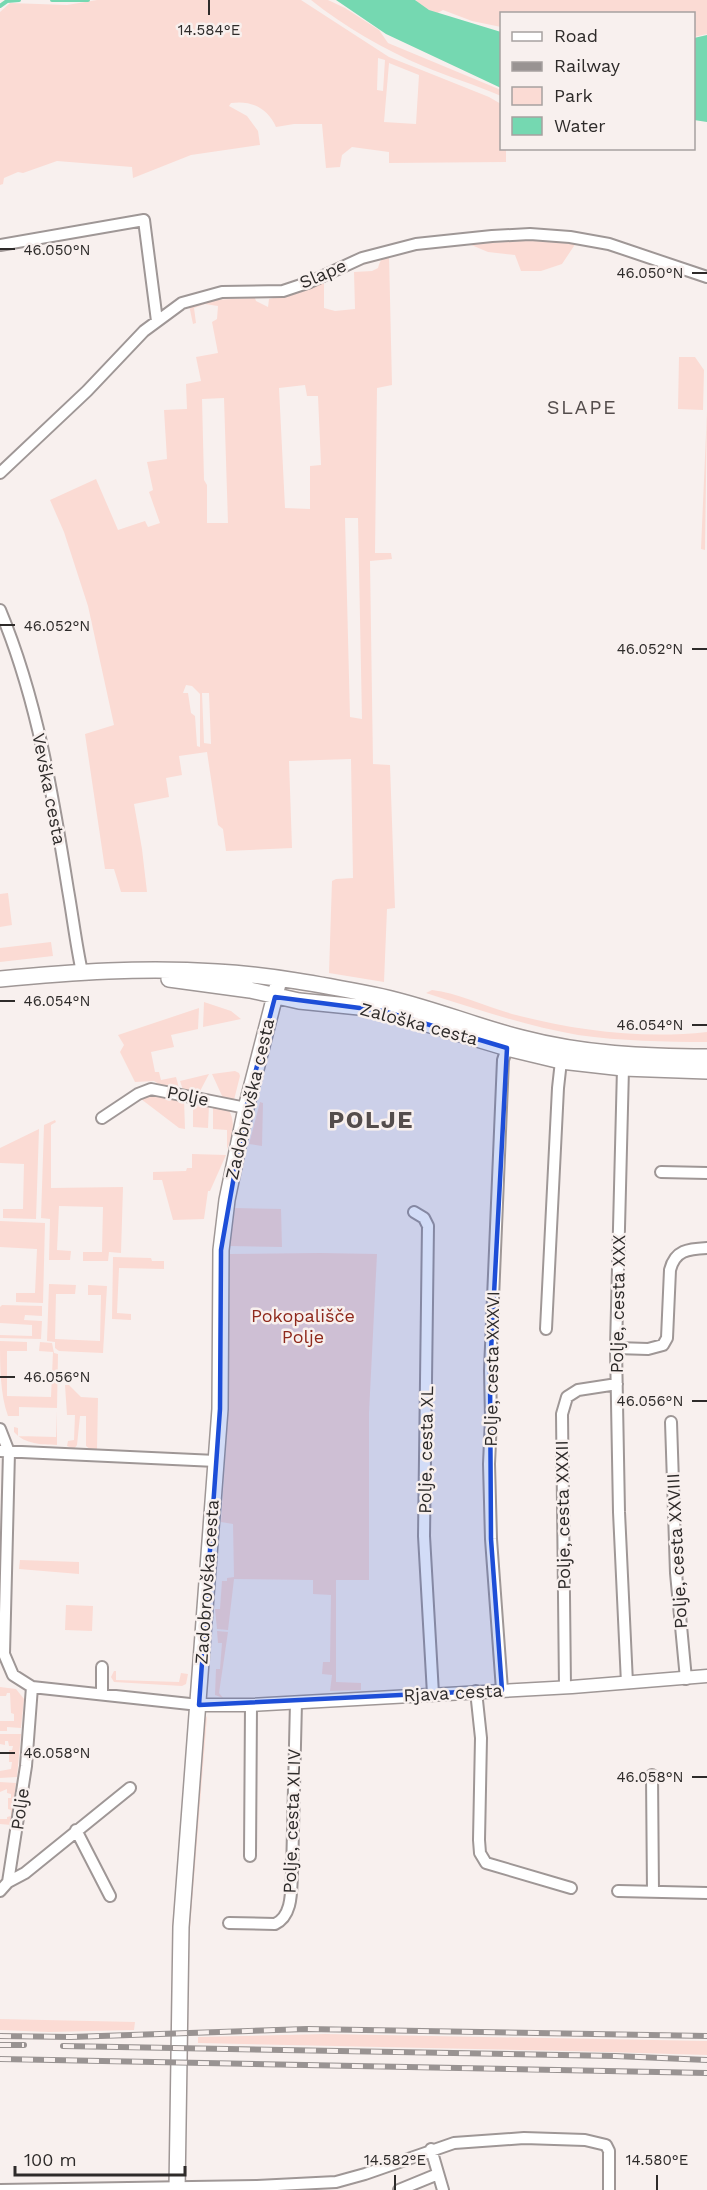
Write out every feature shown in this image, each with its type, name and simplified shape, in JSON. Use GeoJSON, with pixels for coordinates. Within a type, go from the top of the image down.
{"type":"FeatureCollection","features":[{"type":"Feature","properties":{"kind":"main road","name":"Zaloška cesta"},"geometry":{"type":"LineString","coordinates":[[131,970],[168,979],[240,988],[275,997],[376,1010],[507,1048],[561,1060],[623,1068],[707,1071]]}},
{"type":"Feature","properties":{"kind":"main road","name":"Zaloška cesta"},"geometry":{"type":"LineString","coordinates":[[0,979],[131,970],[220,972],[376,995],[524,1039],[561,1047],[625,1055],[707,1058]]}},
{"type":"Feature","properties":{"kind":"main road","name":"Zadobrovška cesta"},"geometry":{"type":"LineString","coordinates":[[177,2188],[181,1927],[220,1409],[221,1250],[227,1200],[246,1108],[279,980]]}},
{"type":"Feature","properties":{"kind":"street"},"geometry":{"type":"LineString","coordinates":[[0,245],[144,220],[157,321]]}},
{"type":"Feature","properties":{"kind":"street","name":"Slape"},"geometry":{"type":"LineString","coordinates":[[0,473],[157,321],[182,303],[222,292],[283,291],[310,282],[362,258],[417,244],[492,236],[540,234],[609,244],[707,277]]}},
{"type":"Feature","properties":{"kind":"street","name":"Vevška cesta"},"geometry":{"type":"LineString","coordinates":[[0,610],[21,664],[40,739],[82,972]]}},
{"type":"Feature","properties":{"kind":"street","name":"Polje, cesta XXXVI"},"geometry":{"type":"LineString","coordinates":[[502,1690],[490,1539],[489,1388],[503,1060],[507,1048]]}},
{"type":"Feature","properties":{"kind":"street"},"geometry":{"type":"LineString","coordinates":[[546,1329],[561,1060]]}},
{"type":"Feature","properties":{"kind":"street","name":"Polje, cesta XXX"},"geometry":{"type":"LineString","coordinates":[[623,1068],[616,1348],[619,1512],[627,1683]]}},
{"type":"Feature","properties":{"kind":"street","name":"Polje"},"geometry":{"type":"LineString","coordinates":[[102,1118],[138,1094],[151,1089],[246,1108]]}},
{"type":"Feature","properties":{"kind":"street"},"geometry":{"type":"LineString","coordinates":[[661,1172],[707,1173]]}},
{"type":"Feature","properties":{"kind":"street","name":"Polje, cesta XL"},"geometry":{"type":"LineString","coordinates":[[414,1212],[424,1218],[428,1226],[424,1536],[433,1694]]}},
{"type":"Feature","properties":{"kind":"street"},"geometry":{"type":"LineString","coordinates":[[616,1348],[648,1348],[663,1345],[667,1338],[672,1261],[682,1251],[690,1248],[707,1248]]}},
{"type":"Feature","properties":{"kind":"street","name":"Polje, cesta XXXII"},"geometry":{"type":"LineString","coordinates":[[565,1687],[561,1414],[567,1397],[578,1389],[617,1384]]}},
{"type":"Feature","properties":{"kind":"street","name":"Polje, cesta XXVIII"},"geometry":{"type":"LineString","coordinates":[[671,1422],[676,1573],[686,1679]]}},
{"type":"Feature","properties":{"kind":"street"},"geometry":{"type":"LineString","coordinates":[[0,1429],[4,1451],[4,1654],[12,1675],[32,1687],[199,1704]]}},
{"type":"Feature","properties":{"kind":"street"},"geometry":{"type":"LineString","coordinates":[[4,1451],[216,1461]]}},
{"type":"Feature","properties":{"kind":"street"},"geometry":{"type":"LineString","coordinates":[[102,1667],[102,1694]]}},
{"type":"Feature","properties":{"kind":"street","name":"Rjava cesta"},"geometry":{"type":"LineString","coordinates":[[199,1704],[251,1705],[565,1687],[707,1676]]}},
{"type":"Feature","properties":{"kind":"street","name":"Polje"},"geometry":{"type":"LineString","coordinates":[[8,1882],[26,1766],[32,1687]]}},
{"type":"Feature","properties":{"kind":"street"},"geometry":{"type":"LineString","coordinates":[[476,1691],[481,1738],[479,1840],[482,1858],[486,1863],[571,1888]]}},
{"type":"Feature","properties":{"kind":"street","name":"Polje, cesta XLIV"},"geometry":{"type":"LineString","coordinates":[[229,1923],[275,1924],[282,1921],[286,1914],[291,1894],[292,1873],[296,1702]]}},
{"type":"Feature","properties":{"kind":"street"},"geometry":{"type":"LineString","coordinates":[[250,1856],[251,1705]]}},
{"type":"Feature","properties":{"kind":"street"},"geometry":{"type":"LineString","coordinates":[[651,1775],[653,1892]]}},
{"type":"Feature","properties":{"kind":"street"},"geometry":{"type":"LineString","coordinates":[[0,1891],[8,1882],[25,1873],[130,1788]]}},
{"type":"Feature","properties":{"kind":"street"},"geometry":{"type":"LineString","coordinates":[[76,1830],[110,1896]]}},
{"type":"Feature","properties":{"kind":"street"},"geometry":{"type":"LineString","coordinates":[[618,1891],[707,1893]]}},
{"type":"Feature","properties":{"kind":"street"},"geometry":{"type":"LineString","coordinates":[[0,2190],[257,2186],[336,2181],[372,2172],[454,2143],[513,2139],[585,2140],[606,2145],[609,2151],[609,2190]]}},
{"type":"Feature","properties":{"kind":"street"},"geometry":{"type":"LineString","coordinates":[[431,2150],[443,2190]]}},
{"type":"Feature","properties":{"kind":"street"},"geometry":{"type":"LineString","coordinates":[[399,2190],[438,2174]]}},
{"type":"Feature","properties":{"kind":"highlighted area"},"geometry":{"type":"Polygon","coordinates":[[[275,997],[383,1011],[507,1048],[490,1370],[491,1539],[502,1690],[199,1705],[220,1409],[221,1250],[246,1108],[275,997]]]}},
{"type":"Feature","properties":{"kind":"green space"},"geometry":{"type":"Polygon","coordinates":[[[97,0],[301,0],[389,57],[500,103],[500,150],[506,150],[506,162],[389,163],[389,152],[352,147],[342,155],[340,167],[326,168],[322,124],[294,124],[276,127],[264,110],[252,104],[238,102],[231,103],[229,106],[247,116],[258,131],[260,145],[191,155],[133,178],[132,167],[57,161],[23,173],[18,172],[4,178],[3,184],[0,185],[0,12],[10,3],[67,5],[97,0]],[[378,58],[377,90],[383,91],[385,60],[378,58]],[[389,63],[384,122],[416,124],[419,75],[389,63]]]}},
{"type":"Feature","properties":{"kind":"green space"},"geometry":{"type":"Polygon","coordinates":[[[311,0],[328,0],[345,8],[379,30],[388,43],[500,90],[500,96],[393,52],[311,0]]]}},
{"type":"Feature","properties":{"kind":"green space"},"geometry":{"type":"Polygon","coordinates":[[[416,0],[707,0],[707,34],[695,37],[695,12],[500,12],[500,27],[472,21],[443,10],[432,16],[421,12],[416,0]]]}},
{"type":"Feature","properties":{"kind":"green space"},"geometry":{"type":"Polygon","coordinates":[[[540,240],[576,243],[562,264],[541,271],[521,271],[515,255],[488,252],[469,244],[540,240]]]}},
{"type":"Feature","properties":{"kind":"green space"},"geometry":{"type":"Polygon","coordinates":[[[389,255],[392,385],[377,388],[375,553],[391,553],[392,559],[370,561],[373,764],[390,765],[395,908],[387,909],[384,982],[329,973],[332,881],[353,878],[351,759],[289,761],[292,848],[226,851],[223,829],[218,825],[207,752],[179,756],[182,775],[166,778],[169,797],[134,804],[147,892],[121,892],[114,869],[105,869],[85,734],[114,725],[88,606],[64,532],[50,500],[96,479],[118,530],[145,521],[148,527],[160,523],[149,492],[153,490],[147,462],[167,459],[164,410],[187,409],[186,384],[201,381],[196,357],[218,353],[212,322],[217,319],[218,306],[205,304],[194,308],[196,323],[193,324],[189,305],[209,300],[255,298],[256,301],[268,307],[269,299],[304,291],[321,283],[324,284],[324,308],[335,311],[355,309],[354,272],[372,271],[378,268],[389,255]],[[305,385],[279,388],[285,508],[310,509],[310,466],[321,465],[318,396],[307,396],[305,385]],[[224,398],[202,399],[207,523],[228,523],[224,398]],[[345,518],[350,717],[362,719],[358,518],[345,518]],[[186,685],[183,693],[188,693],[191,713],[195,716],[197,746],[200,747],[200,694],[192,686],[186,685]],[[202,693],[204,743],[211,744],[209,693],[202,693]]]}},
{"type":"Feature","properties":{"kind":"green space"},"geometry":{"type":"Polygon","coordinates":[[[679,357],[695,357],[704,370],[703,410],[678,409],[679,357]]]}},
{"type":"Feature","properties":{"kind":"green space"},"geometry":{"type":"Polygon","coordinates":[[[707,411],[705,550],[701,549],[707,411]]]}},
{"type":"Feature","properties":{"kind":"green space"},"geometry":{"type":"Polygon","coordinates":[[[8,893],[12,925],[0,927],[0,894],[8,893]]]}},
{"type":"Feature","properties":{"kind":"green space"},"geometry":{"type":"Polygon","coordinates":[[[51,942],[53,956],[0,962],[0,948],[51,942]]]}},
{"type":"Feature","properties":{"kind":"green space"},"geometry":{"type":"Polygon","coordinates":[[[432,990],[453,994],[516,1015],[563,1025],[635,1034],[707,1032],[707,1042],[642,1041],[578,1035],[520,1022],[426,993],[432,990]]]}},
{"type":"Feature","properties":{"kind":"green space"},"geometry":{"type":"Polygon","coordinates":[[[426,1000],[499,1023],[554,1037],[623,1046],[707,1048],[707,1052],[626,1049],[548,1039],[430,1005],[426,1000]]]}},
{"type":"Feature","properties":{"kind":"green space"},"geometry":{"type":"Polygon","coordinates":[[[204,1002],[231,1011],[241,1019],[203,1027],[204,1002]]]}},
{"type":"Feature","properties":{"kind":"green space"},"geometry":{"type":"Polygon","coordinates":[[[199,1008],[198,1029],[171,1035],[174,1047],[151,1052],[155,1072],[159,1072],[161,1080],[176,1077],[179,1088],[160,1085],[154,1081],[135,1082],[120,1052],[124,1045],[118,1035],[199,1008]]]}},
{"type":"Feature","properties":{"kind":"green space"},"geometry":{"type":"Polygon","coordinates":[[[235,1071],[240,1076],[234,1100],[223,1098],[212,1074],[235,1071]]]}},
{"type":"Feature","properties":{"kind":"green space"},"geometry":{"type":"Polygon","coordinates":[[[209,1074],[199,1093],[183,1090],[180,1081],[209,1074]]]}},
{"type":"Feature","properties":{"kind":"green space"},"geometry":{"type":"Polygon","coordinates":[[[153,1094],[184,1099],[185,1129],[179,1128],[141,1099],[153,1094]]]}},
{"type":"Feature","properties":{"kind":"green space"},"geometry":{"type":"Polygon","coordinates":[[[260,1102],[263,1103],[262,1146],[249,1144],[260,1102]]]}},
{"type":"Feature","properties":{"kind":"green space"},"geometry":{"type":"Polygon","coordinates":[[[198,1105],[209,1105],[208,1128],[193,1127],[193,1110],[198,1105]]]}},
{"type":"Feature","properties":{"kind":"green space"},"geometry":{"type":"Polygon","coordinates":[[[213,1106],[228,1109],[232,1118],[232,1134],[227,1149],[227,1130],[213,1129],[213,1106]]]}},
{"type":"Feature","properties":{"kind":"green space"},"geometry":{"type":"Polygon","coordinates":[[[55,1120],[56,1122],[51,1125],[51,1188],[123,1187],[121,1253],[109,1252],[108,1261],[83,1261],[83,1252],[102,1252],[103,1207],[59,1206],[57,1250],[71,1251],[70,1260],[49,1260],[50,1219],[41,1218],[44,1125],[55,1120]]]}},
{"type":"Feature","properties":{"kind":"green space"},"geometry":{"type":"Polygon","coordinates":[[[39,1129],[36,1219],[3,1218],[3,1209],[23,1209],[24,1164],[0,1163],[0,1148],[39,1129]]]}},
{"type":"Feature","properties":{"kind":"green space"},"geometry":{"type":"Polygon","coordinates":[[[192,1154],[226,1155],[208,1191],[204,1219],[173,1220],[162,1180],[153,1180],[153,1172],[186,1171],[187,1168],[192,1168],[192,1154]]]}},
{"type":"Feature","properties":{"kind":"green space"},"geometry":{"type":"Polygon","coordinates":[[[235,1208],[281,1209],[282,1247],[230,1246],[235,1208]]]}},
{"type":"Feature","properties":{"kind":"green space"},"geometry":{"type":"Polygon","coordinates":[[[0,1221],[45,1223],[43,1303],[16,1302],[16,1293],[35,1293],[37,1249],[0,1247],[0,1221]]]}},
{"type":"Feature","properties":{"kind":"green space","name":"Pokopališče Polje"},"geometry":{"type":"Polygon","coordinates":[[[230,1254],[377,1254],[369,1413],[369,1580],[336,1580],[336,1682],[361,1683],[361,1690],[330,1691],[332,1675],[322,1674],[323,1662],[330,1662],[331,1595],[313,1594],[313,1580],[234,1579],[228,1630],[217,1629],[215,1609],[220,1609],[222,1581],[234,1577],[233,1524],[221,1522],[228,1416],[230,1254]]]}},
{"type":"Feature","properties":{"kind":"green space"},"geometry":{"type":"Polygon","coordinates":[[[113,1257],[151,1258],[152,1261],[164,1261],[164,1269],[119,1268],[117,1313],[131,1314],[131,1320],[112,1319],[113,1257]]]}},
{"type":"Feature","properties":{"kind":"green space"},"geometry":{"type":"Polygon","coordinates":[[[49,1284],[76,1285],[75,1294],[56,1294],[55,1339],[100,1341],[101,1295],[88,1295],[88,1285],[107,1286],[103,1353],[59,1351],[55,1348],[55,1342],[47,1341],[49,1284]]]}},
{"type":"Feature","properties":{"kind":"green space"},"geometry":{"type":"Polygon","coordinates":[[[2,1305],[42,1306],[42,1316],[25,1315],[24,1320],[42,1321],[41,1339],[0,1338],[0,1335],[32,1336],[32,1325],[0,1323],[2,1305]]]}},
{"type":"Feature","properties":{"kind":"green space"},"geometry":{"type":"Polygon","coordinates":[[[0,1341],[27,1342],[27,1351],[7,1351],[7,1396],[51,1397],[53,1352],[39,1351],[40,1342],[52,1343],[54,1353],[58,1354],[57,1408],[19,1407],[19,1416],[8,1416],[2,1389],[0,1341]]]}},
{"type":"Feature","properties":{"kind":"green space"},"geometry":{"type":"Polygon","coordinates":[[[65,1385],[69,1385],[81,1397],[98,1398],[97,1449],[91,1450],[86,1446],[86,1416],[80,1416],[77,1445],[74,1449],[67,1446],[68,1441],[74,1440],[75,1415],[67,1415],[65,1385]]]}},
{"type":"Feature","properties":{"kind":"green space"},"geometry":{"type":"Polygon","coordinates":[[[57,1411],[57,1445],[34,1443],[18,1436],[56,1437],[57,1411]]]}},
{"type":"Feature","properties":{"kind":"green space"},"geometry":{"type":"Polygon","coordinates":[[[14,1427],[18,1428],[18,1436],[14,1432],[14,1427]]]}},
{"type":"Feature","properties":{"kind":"green space"},"geometry":{"type":"Polygon","coordinates":[[[20,1560],[79,1562],[79,1574],[19,1569],[20,1560]]]}},
{"type":"Feature","properties":{"kind":"green space"},"geometry":{"type":"Polygon","coordinates":[[[66,1605],[93,1606],[92,1631],[65,1630],[66,1605]]]}},
{"type":"Feature","properties":{"kind":"green space"},"geometry":{"type":"Polygon","coordinates":[[[217,1631],[228,1632],[219,1693],[223,1698],[215,1695],[216,1669],[220,1669],[222,1643],[218,1643],[217,1631]]]}},
{"type":"Feature","properties":{"kind":"green space"},"geometry":{"type":"Polygon","coordinates":[[[116,1671],[116,1680],[179,1682],[181,1673],[188,1674],[186,1684],[182,1686],[114,1682],[111,1677],[116,1671]]]}},
{"type":"Feature","properties":{"kind":"green space"},"geometry":{"type":"Polygon","coordinates":[[[0,1687],[16,1689],[24,1699],[21,1728],[7,1727],[7,1731],[0,1731],[0,1721],[14,1721],[14,1714],[11,1713],[10,1693],[0,1696],[0,1687]]]}},
{"type":"Feature","properties":{"kind":"green space"},"geometry":{"type":"Polygon","coordinates":[[[207,1716],[190,1928],[187,1925],[204,1721],[207,1716]]]}},
{"type":"Feature","properties":{"kind":"green space"},"geometry":{"type":"Polygon","coordinates":[[[190,1717],[175,1924],[172,1929],[190,1717]]]}},
{"type":"Feature","properties":{"kind":"green space"},"geometry":{"type":"Polygon","coordinates":[[[0,1734],[21,1734],[17,1777],[0,1778],[0,1771],[11,1769],[9,1750],[12,1750],[13,1746],[9,1746],[8,1741],[5,1741],[5,1745],[0,1744],[0,1734]]]}},
{"type":"Feature","properties":{"kind":"green space"},"geometry":{"type":"Polygon","coordinates":[[[0,1782],[16,1783],[11,1825],[0,1824],[0,1819],[7,1819],[11,1816],[11,1810],[8,1809],[8,1798],[11,1798],[11,1794],[7,1793],[7,1789],[0,1792],[0,1782]]]}},
{"type":"Feature","properties":{"kind":"green space"},"geometry":{"type":"Polygon","coordinates":[[[0,2019],[135,2022],[134,2030],[49,2032],[0,2030],[0,2019]]]}},
{"type":"Feature","properties":{"kind":"green space"},"geometry":{"type":"Polygon","coordinates":[[[325,2034],[707,2041],[707,2055],[198,2043],[198,2037],[325,2034]]]}},
{"type":"Feature","properties":{"kind":"water"},"geometry":{"type":"Polygon","coordinates":[[[336,0],[415,0],[429,10],[500,32],[500,88],[386,34],[336,0]]]}},
{"type":"Feature","properties":{"kind":"water"},"geometry":{"type":"Polygon","coordinates":[[[707,35],[707,122],[695,120],[695,38],[707,35]]]}},
{"type":"Feature","properties":{"kind":"waterway"},"geometry":{"type":"LineString","coordinates":[[0,6],[7,1],[19,0]]}},
{"type":"Feature","properties":{"kind":"waterway"},"geometry":{"type":"LineString","coordinates":[[52,0],[88,0]]}},
{"type":"Feature","properties":{"kind":"railway"},"geometry":{"type":"LineString","coordinates":[[0,2036],[71,2037],[307,2029],[707,2036]]}},
{"type":"Feature","properties":{"kind":"railway"},"geometry":{"type":"LineString","coordinates":[[0,2045],[24,2045]]}},
{"type":"Feature","properties":{"kind":"railway"},"geometry":{"type":"LineString","coordinates":[[63,2046],[615,2056],[707,2060]]}},
{"type":"Feature","properties":{"kind":"railway"},"geometry":{"type":"LineString","coordinates":[[0,2059],[707,2073]]}},
{"type":"Feature","properties":{"kind":"district","name":"SLAPE"},"geometry":{"type":"Point","coordinates":[582,407]}},
{"type":"Feature","properties":{"kind":"district","name":"POLJE"},"geometry":{"type":"Point","coordinates":[371,1120]}}]}
